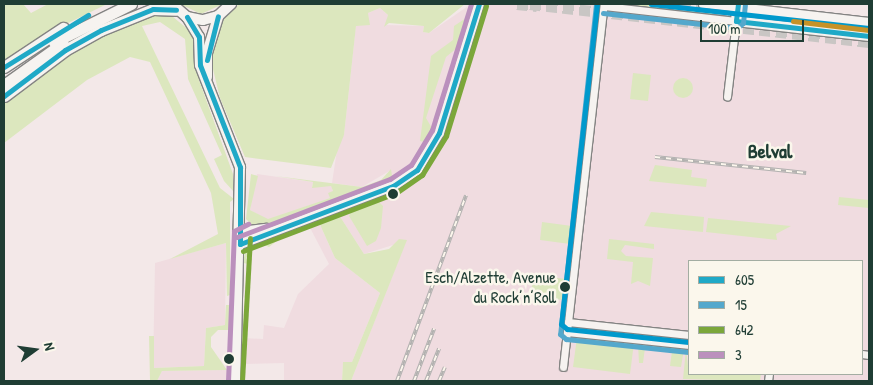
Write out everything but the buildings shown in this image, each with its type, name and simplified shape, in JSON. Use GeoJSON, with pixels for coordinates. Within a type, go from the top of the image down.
{"type":"FeatureCollection","features":[{"type":"Feature","properties":{"kind":"highway"},"geometry":{"type":"LineString","coordinates":[[4,67],[61,28],[111,4]]}},
{"type":"Feature","properties":{"kind":"highway"},"geometry":{"type":"LineString","coordinates":[[4,77],[63,36],[131,4]]}},
{"type":"Feature","properties":{"kind":"highway"},"geometry":{"type":"LineString","coordinates":[[4,85],[80,32],[147,4]]}},
{"type":"Feature","properties":{"kind":"highway"},"geometry":{"type":"LineString","coordinates":[[4,96],[101,30],[153,9],[174,7]]}},
{"type":"Feature","properties":{"kind":"main road"},"geometry":{"type":"LineString","coordinates":[[187,18],[203,20],[218,16],[231,4]]}},
{"type":"Feature","properties":{"kind":"main road"},"geometry":{"type":"LineString","coordinates":[[240,244],[277,227],[393,186],[417,170],[434,147],[458,79],[479,4]]}},
{"type":"Feature","properties":{"kind":"main road"},"geometry":{"type":"LineString","coordinates":[[869,23],[738,6],[736,21],[869,36]]}},
{"type":"Feature","properties":{"kind":"main road"},"geometry":{"type":"LineString","coordinates":[[174,7],[187,18],[199,37],[200,65],[236,153],[241,214],[235,381]]}},
{"type":"Feature","properties":{"kind":"main road"},"geometry":{"type":"LineString","coordinates":[[207,86],[207,53],[218,16]]}},
{"type":"Feature","properties":{"kind":"main road"},"geometry":{"type":"LineString","coordinates":[[241,214],[245,224],[254,230]]}},
{"type":"Feature","properties":{"kind":"main road"},"geometry":{"type":"LineString","coordinates":[[240,232],[277,227]]}},
{"type":"Feature","properties":{"kind":"street"},"geometry":{"type":"LineString","coordinates":[[702,4],[738,6]]}},
{"type":"Feature","properties":{"kind":"street"},"geometry":{"type":"LineString","coordinates":[[563,367],[604,5],[736,21],[727,96]]}},
{"type":"Feature","properties":{"kind":"street"},"geometry":{"type":"LineString","coordinates":[[568,322],[688,335]]}},
{"type":"Feature","properties":{"kind":"street"},"geometry":{"type":"LineString","coordinates":[[567,332],[688,345]]}},
{"type":"Feature","properties":{"kind":"shaded area"},"geometry":{"type":"Polygon","coordinates":[[[471,4],[604,4],[869,36],[869,381],[351,381],[406,241],[364,254],[341,218],[330,213],[391,177],[391,170],[362,187],[332,183],[338,143],[344,135],[356,25],[369,25],[368,13],[380,8],[388,15],[386,25],[424,26],[423,32],[429,33],[471,4]]]}},
{"type":"Feature","properties":{"kind":"shaded area"},"geometry":{"type":"Polygon","coordinates":[[[257,174],[313,182],[312,187],[331,185],[333,191],[330,198],[268,220],[250,210],[257,174]]]}},
{"type":"Feature","properties":{"kind":"shaded area"},"geometry":{"type":"Polygon","coordinates":[[[317,218],[335,258],[380,293],[352,362],[343,362],[342,381],[284,381],[284,363],[243,364],[243,338],[263,339],[264,325],[284,328],[298,294],[329,264],[307,222],[317,218]]]}},
{"type":"Feature","properties":{"kind":"shaded area"},"geometry":{"type":"Polygon","coordinates":[[[226,243],[225,325],[206,328],[204,366],[153,368],[155,263],[226,243]]]}},
{"type":"Feature","properties":{"kind":"shaded area"},"geometry":{"type":"Polygon","coordinates":[[[227,370],[227,381],[157,381],[162,371],[227,370]]]}},
{"type":"Feature","properties":{"kind":"green space"},"geometry":{"type":"Polygon","coordinates":[[[4,4],[23,4],[31,13],[48,4],[107,4],[60,27],[4,64],[4,4]]]}},
{"type":"Feature","properties":{"kind":"green space"},"geometry":{"type":"Polygon","coordinates":[[[180,4],[223,4],[201,14],[180,4]]]}},
{"type":"Feature","properties":{"kind":"green space"},"geometry":{"type":"Polygon","coordinates":[[[239,4],[465,4],[429,33],[423,32],[424,26],[389,23],[384,27],[388,15],[380,8],[368,13],[370,25],[356,26],[344,135],[331,168],[245,157],[220,98],[211,61],[220,23],[239,4]]]}},
{"type":"Feature","properties":{"kind":"green space"},"geometry":{"type":"Polygon","coordinates":[[[646,4],[716,12],[715,15],[625,5],[646,4]]]}},
{"type":"Feature","properties":{"kind":"green space"},"geometry":{"type":"Polygon","coordinates":[[[167,12],[195,35],[199,80],[233,174],[234,192],[224,181],[214,159],[222,155],[188,79],[185,39],[160,22],[142,26],[220,188],[234,199],[230,202],[230,295],[227,296],[226,243],[170,259],[218,234],[211,193],[150,62],[130,57],[87,80],[4,143],[4,100],[46,66],[133,19],[167,12]]]}},
{"type":"Feature","properties":{"kind":"green space"},"geometry":{"type":"Polygon","coordinates":[[[466,18],[458,47],[446,57],[426,118],[433,130],[428,143],[420,141],[431,56],[453,40],[454,26],[466,18]]]}},
{"type":"Feature","properties":{"kind":"green space"},"geometry":{"type":"Polygon","coordinates":[[[633,73],[651,75],[648,101],[630,99],[633,73]]]}},
{"type":"Feature","properties":{"kind":"green space"},"geometry":{"type":"Polygon","coordinates":[[[683,78],[690,81],[693,88],[690,95],[683,98],[676,95],[673,88],[676,81],[683,78]]]}},
{"type":"Feature","properties":{"kind":"green space"},"geometry":{"type":"Polygon","coordinates":[[[655,165],[692,170],[691,177],[707,179],[706,187],[649,181],[655,165]]]}},
{"type":"Feature","properties":{"kind":"green space"},"geometry":{"type":"Polygon","coordinates":[[[391,169],[393,183],[327,206],[263,227],[254,227],[246,219],[251,174],[258,176],[250,210],[268,219],[330,198],[328,193],[333,191],[331,186],[312,188],[313,182],[275,176],[362,187],[381,180],[391,169]]]}},
{"type":"Feature","properties":{"kind":"green space"},"geometry":{"type":"Polygon","coordinates":[[[839,197],[869,200],[869,208],[838,205],[839,197]]]}},
{"type":"Feature","properties":{"kind":"green space"},"geometry":{"type":"Polygon","coordinates":[[[375,198],[383,206],[381,228],[376,241],[367,246],[349,216],[354,205],[375,198]]]}},
{"type":"Feature","properties":{"kind":"green space"},"geometry":{"type":"Polygon","coordinates":[[[651,212],[704,217],[703,232],[644,226],[651,212]]]}},
{"type":"Feature","properties":{"kind":"green space"},"geometry":{"type":"Polygon","coordinates":[[[330,213],[341,218],[364,254],[389,249],[399,239],[407,240],[351,381],[342,381],[343,362],[352,362],[380,293],[335,258],[317,218],[330,213]]]}},
{"type":"Feature","properties":{"kind":"green space"},"geometry":{"type":"Polygon","coordinates":[[[708,218],[791,226],[776,234],[777,240],[706,232],[708,218]]]}},
{"type":"Feature","properties":{"kind":"green space"},"geometry":{"type":"Polygon","coordinates":[[[542,222],[572,226],[570,244],[540,240],[542,222]]]}},
{"type":"Feature","properties":{"kind":"green space"},"geometry":{"type":"Polygon","coordinates":[[[298,225],[269,247],[257,242],[298,225]]]}},
{"type":"Feature","properties":{"kind":"green space"},"geometry":{"type":"Polygon","coordinates":[[[609,239],[654,244],[654,249],[625,245],[621,251],[626,256],[653,258],[650,286],[638,281],[631,284],[633,262],[607,259],[609,239]]]}},
{"type":"Feature","properties":{"kind":"green space"},"geometry":{"type":"Polygon","coordinates":[[[257,242],[246,258],[249,264],[243,263],[246,247],[257,242]]]}},
{"type":"Feature","properties":{"kind":"green space"},"geometry":{"type":"Polygon","coordinates":[[[533,275],[566,279],[563,300],[531,296],[533,275]]]}},
{"type":"Feature","properties":{"kind":"green space"},"geometry":{"type":"Polygon","coordinates":[[[226,305],[230,305],[229,330],[218,330],[211,337],[211,347],[227,370],[162,371],[157,381],[150,381],[149,336],[154,336],[154,368],[204,366],[206,328],[225,325],[226,305]]]}},
{"type":"Feature","properties":{"kind":"green space"},"geometry":{"type":"Polygon","coordinates":[[[584,326],[688,337],[688,343],[584,332],[584,326]]]}},
{"type":"Feature","properties":{"kind":"green space"},"geometry":{"type":"Polygon","coordinates":[[[577,337],[634,343],[630,374],[573,367],[577,337]]]}},
{"type":"Feature","properties":{"kind":"green space"},"geometry":{"type":"Polygon","coordinates":[[[638,344],[684,349],[681,367],[670,366],[672,351],[645,348],[643,363],[639,363],[638,344]]]}},
{"type":"Feature","properties":{"kind":"green space"},"geometry":{"type":"Polygon","coordinates":[[[686,349],[688,375],[761,375],[760,381],[683,379],[686,349]]]}},
{"type":"Feature","properties":{"kind":"tunnel"},"geometry":{"type":"LineString","coordinates":[[517,4],[537,6]]}},
{"type":"Feature","properties":{"kind":"tunnel"},"geometry":{"type":"LineString","coordinates":[[530,4],[869,42]]}},
{"type":"Feature","properties":{"kind":"tunnel"},"geometry":{"type":"LineString","coordinates":[[663,4],[746,13]]}},
{"type":"Feature","properties":{"kind":"railway"},"geometry":{"type":"LineString","coordinates":[[655,157],[806,173]]}},
{"type":"Feature","properties":{"kind":"railway"},"geometry":{"type":"LineString","coordinates":[[397,381],[466,195]]}},
{"type":"Feature","properties":{"kind":"railway"},"geometry":{"type":"LineString","coordinates":[[414,381],[434,329]]}},
{"type":"Feature","properties":{"kind":"railway"},"geometry":{"type":"LineString","coordinates":[[426,381],[439,349]]}},
{"type":"Feature","properties":{"kind":"railway"},"geometry":{"type":"LineString","coordinates":[[439,381],[445,367]]}},
{"type":"Feature","properties":{"kind":"transit line","name":"3"},"geometry":{"type":"LineString","coordinates":[[237,237],[390,179],[411,165],[432,130],[471,4]]}},
{"type":"Feature","properties":{"kind":"transit line","name":"605"},"geometry":{"type":"LineString","coordinates":[[187,17],[199,37],[200,65],[240,167],[240,244],[393,186],[417,170],[439,133],[479,4]]}},
{"type":"Feature","properties":{"kind":"transit line","name":"15"},"geometry":{"type":"LineString","coordinates":[[596,4],[560,334],[566,339],[688,352]]}},
{"type":"Feature","properties":{"kind":"transit line"},"geometry":{"type":"LineString","coordinates":[[597,4],[561,324],[567,329],[688,342]]}},
{"type":"Feature","properties":{"kind":"transit line"},"geometry":{"type":"LineString","coordinates":[[651,4],[869,28]]}},
{"type":"Feature","properties":{"kind":"transit line","name":"605"},"geometry":{"type":"LineString","coordinates":[[738,4],[736,21],[869,36]]}},
{"type":"Feature","properties":{"kind":"transit line","name":"15"},"geometry":{"type":"LineString","coordinates":[[603,13],[737,28],[743,23],[745,5]]}},
{"type":"Feature","properties":{"kind":"transit line","name":"642"},"geometry":{"type":"LineString","coordinates":[[243,251],[396,193],[422,175],[446,136],[486,6]]}},
{"type":"Feature","properties":{"kind":"transit line","name":"605"},"geometry":{"type":"LineString","coordinates":[[4,96],[65,50],[101,30],[153,9],[176,10]]}},
{"type":"Feature","properties":{"kind":"transit line","name":"605"},"geometry":{"type":"LineString","coordinates":[[4,67],[88,15]]}},
{"type":"Feature","properties":{"kind":"transit line","name":"605"},"geometry":{"type":"LineString","coordinates":[[207,60],[218,16]]}},
{"type":"Feature","properties":{"kind":"transit line"},"geometry":{"type":"LineString","coordinates":[[793,21],[868,30]]}},
{"type":"Feature","properties":{"kind":"transit line","name":"3"},"geometry":{"type":"LineString","coordinates":[[228,381],[234,231],[248,224]]}},
{"type":"Feature","properties":{"kind":"transit line","name":"642"},"geometry":{"type":"LineString","coordinates":[[242,381],[250,238]]}},
{"type":"Feature","properties":{"kind":"place","name":"Esch/Alzette, Avenue du Rock’n’Roll"},"geometry":{"type":"Point","coordinates":[565,287]}},
{"type":"Feature","properties":{"kind":"district","name":"Belval"},"geometry":{"type":"Point","coordinates":[770,150]}}]}
